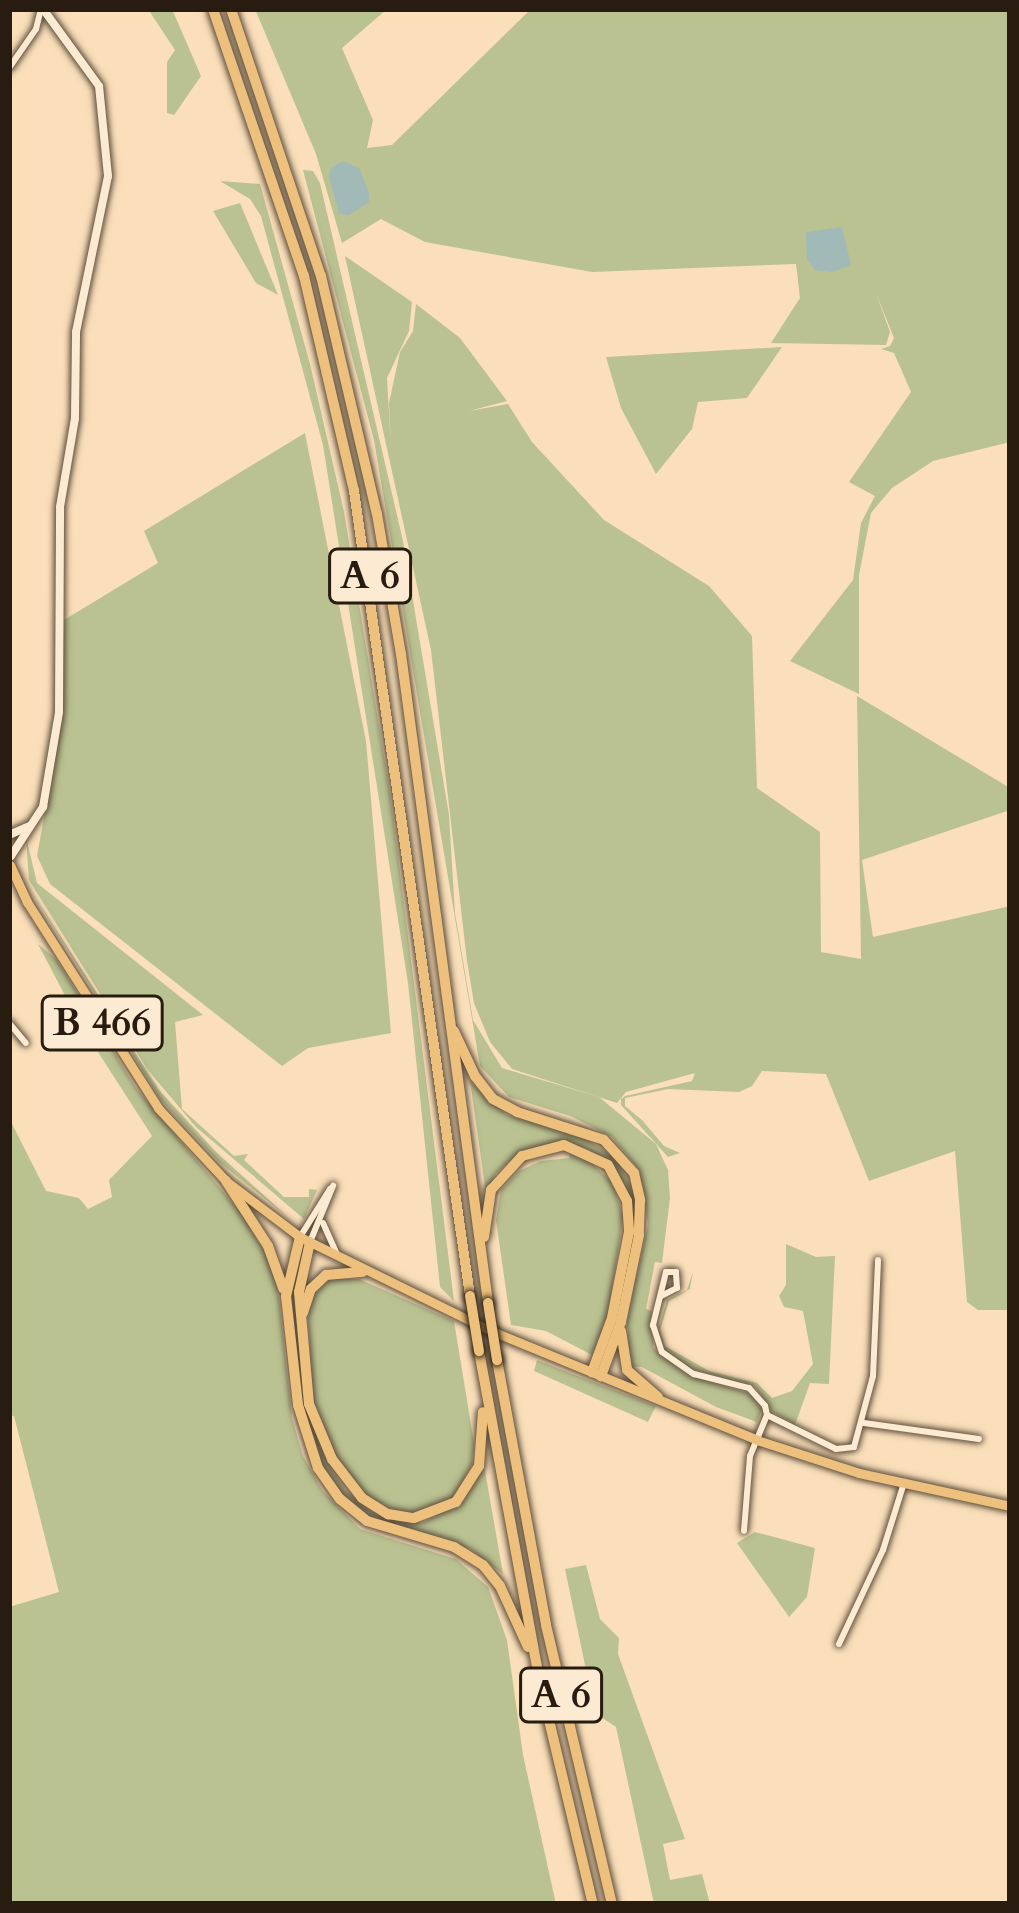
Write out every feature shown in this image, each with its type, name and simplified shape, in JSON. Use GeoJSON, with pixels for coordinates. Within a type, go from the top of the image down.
{"type":"FeatureCollection","features":[{"type":"Feature","properties":{"kind":"highway","name":"A 6"},"geometry":{"type":"LineString","coordinates":[[213,9],[284,209],[350,470],[383,659],[485,1390],[538,1674],[592,1904]]}},
{"type":"Feature","properties":{"kind":"highway","name":"A 6"},"geometry":{"type":"LineString","coordinates":[[231,9],[305,220],[358,427],[401,654],[497,1360],[546,1625],[612,1904]]}},
{"type":"Feature","properties":{"kind":"highway"},"geometry":{"type":"LineString","coordinates":[[447,1014],[475,1076],[494,1099],[517,1112],[604,1140],[634,1173],[641,1214],[621,1322],[597,1374]]}},
{"type":"Feature","properties":{"kind":"highway"},"geometry":{"type":"LineString","coordinates":[[482,1258],[491,1190],[510,1165],[536,1150],[564,1145],[608,1165],[628,1201],[629,1232],[597,1374]]}},
{"type":"Feature","properties":{"kind":"highway"},"geometry":{"type":"LineString","coordinates":[[226,1180],[268,1246],[286,1296],[302,1426],[328,1484],[367,1521],[454,1547],[483,1565],[506,1597],[538,1674]]}},
{"type":"Feature","properties":{"kind":"highway"},"geometry":{"type":"LineString","coordinates":[[286,1296],[305,1239]]}},
{"type":"Feature","properties":{"kind":"highway"},"geometry":{"type":"LineString","coordinates":[[305,1239],[300,1322],[306,1385],[323,1442],[350,1486],[388,1514],[428,1515],[466,1492],[479,1466],[485,1390]]}},
{"type":"Feature","properties":{"kind":"highway"},"geometry":{"type":"LineString","coordinates":[[300,1322],[320,1279],[333,1272],[363,1272]]}},
{"type":"Feature","properties":{"kind":"highway"},"geometry":{"type":"LineString","coordinates":[[621,1322],[627,1370],[658,1397]]}},
{"type":"Feature","properties":{"kind":"main road","name":"B 466"},"geometry":{"type":"LineString","coordinates":[[10,860],[27,902],[140,1085],[226,1180],[305,1239],[363,1272],[757,1440],[904,1484],[1010,1506]]}},
{"type":"Feature","properties":{"kind":"main road","name":"B 466"},"geometry":{"type":"LineString","coordinates":[[9,886],[27,902]]}},
{"type":"Feature","properties":{"kind":"street"},"geometry":{"type":"LineString","coordinates":[[9,68],[36,29],[42,9]]}},
{"type":"Feature","properties":{"kind":"street"},"geometry":{"type":"LineString","coordinates":[[10,860],[43,807],[59,712],[60,507],[75,418],[76,332],[108,176],[99,86],[42,9]]}},
{"type":"Feature","properties":{"kind":"street"},"geometry":{"type":"LineString","coordinates":[[9,835],[31,825]]}},
{"type":"Feature","properties":{"kind":"street"},"geometry":{"type":"LineString","coordinates":[[9,1023],[26,1043]]}},
{"type":"Feature","properties":{"kind":"street"},"geometry":{"type":"LineString","coordinates":[[333,1186],[323,1216],[305,1239],[333,1186]]}},
{"type":"Feature","properties":{"kind":"street"},"geometry":{"type":"LineString","coordinates":[[323,1216],[326,1235],[343,1261]]}},
{"type":"Feature","properties":{"kind":"street"},"geometry":{"type":"LineString","coordinates":[[661,1297],[653,1336],[662,1352],[694,1374],[757,1393],[767,1415],[845,1451],[854,1447],[863,1423],[873,1376],[878,1260]]}},
{"type":"Feature","properties":{"kind":"street"},"geometry":{"type":"LineString","coordinates":[[744,1532],[750,1456],[767,1415]]}},
{"type":"Feature","properties":{"kind":"street"},"geometry":{"type":"LineString","coordinates":[[863,1423],[979,1439]]}},
{"type":"Feature","properties":{"kind":"street"},"geometry":{"type":"LineString","coordinates":[[839,1644],[883,1550],[904,1484]]}},
{"type":"Feature","properties":{"kind":"green space"},"geometry":{"type":"Polygon","coordinates":[[[148,9],[172,9],[201,76],[174,115],[167,113],[167,62],[175,50],[148,9]]]}},
{"type":"Feature","properties":{"kind":"green space"},"geometry":{"type":"Polygon","coordinates":[[[255,9],[387,9],[342,48],[373,120],[367,148],[392,145],[531,9],[1010,9],[1010,442],[933,461],[892,488],[871,513],[859,575],[859,694],[790,661],[853,580],[861,523],[875,496],[849,482],[911,392],[894,353],[881,349],[890,346],[894,338],[876,293],[890,332],[886,345],[771,343],[800,298],[796,264],[592,272],[425,242],[381,219],[342,243],[316,154],[255,9]]]}},
{"type":"Feature","properties":{"kind":"green space"},"geometry":{"type":"Polygon","coordinates":[[[303,170],[313,171],[320,183],[403,541],[449,815],[455,913],[473,1020],[502,1068],[599,1097],[656,1144],[668,1170],[670,1198],[662,1263],[655,1262],[646,1309],[652,1311],[653,1348],[688,1375],[754,1395],[762,1409],[757,1422],[716,1407],[642,1367],[630,1367],[627,1321],[648,1224],[637,1167],[612,1137],[570,1116],[509,1097],[480,1066],[374,440],[303,170]]]}},
{"type":"Feature","properties":{"kind":"green space"},"geometry":{"type":"Polygon","coordinates":[[[220,181],[260,184],[310,364],[344,512],[390,793],[454,1301],[440,1287],[408,983],[323,445],[261,216],[250,199],[220,181]]]}},
{"type":"Feature","properties":{"kind":"green space"},"geometry":{"type":"Polygon","coordinates":[[[240,203],[278,295],[256,283],[213,211],[240,203]]]}},
{"type":"Feature","properties":{"kind":"green space"},"geometry":{"type":"Polygon","coordinates":[[[345,256],[412,302],[409,331],[387,378],[391,447],[389,403],[400,352],[413,331],[416,304],[460,338],[507,401],[469,411],[508,404],[532,442],[604,520],[709,586],[752,636],[757,788],[820,832],[821,952],[861,959],[857,696],[1010,788],[1010,810],[862,860],[873,937],[1010,906],[1010,1310],[978,1310],[967,1302],[955,1151],[869,1181],[826,1074],[762,1071],[752,1086],[739,1092],[668,1089],[625,1098],[625,1106],[664,1146],[680,1153],[668,1157],[621,1105],[621,1099],[692,1081],[695,1073],[626,1092],[617,1103],[512,1069],[490,1042],[474,1003],[467,961],[431,650],[345,256]]]}},
{"type":"Feature","properties":{"kind":"green space"},"geometry":{"type":"Polygon","coordinates":[[[782,347],[747,398],[698,402],[692,429],[656,474],[621,408],[606,357],[782,347]]]}},
{"type":"Feature","properties":{"kind":"green space"},"geometry":{"type":"Polygon","coordinates":[[[305,433],[366,741],[391,1033],[308,1048],[282,1066],[50,884],[37,856],[59,736],[64,620],[158,563],[144,531],[305,433]]]}},
{"type":"Feature","properties":{"kind":"green space"},"geometry":{"type":"Polygon","coordinates":[[[26,837],[37,883],[203,1015],[175,1022],[182,1109],[234,1156],[248,1154],[244,1160],[284,1197],[309,1197],[309,1189],[317,1190],[304,1219],[196,1127],[147,1069],[29,880],[26,837]]]}},
{"type":"Feature","properties":{"kind":"green space"},"geometry":{"type":"Polygon","coordinates":[[[28,886],[160,1091],[215,1151],[290,1219],[218,1161],[161,1100],[28,886]]]}},
{"type":"Feature","properties":{"kind":"green space"},"geometry":{"type":"Polygon","coordinates":[[[38,944],[57,960],[136,1088],[240,1212],[267,1256],[278,1290],[292,1418],[303,1456],[322,1490],[360,1529],[456,1559],[488,1587],[507,1640],[523,1755],[556,1904],[9,1904],[9,1607],[59,1592],[14,1416],[9,1415],[9,1118],[46,1191],[79,1198],[88,1209],[112,1197],[109,1180],[152,1136],[80,1024],[38,944]]]}},
{"type":"Feature","properties":{"kind":"green space"},"geometry":{"type":"Polygon","coordinates":[[[470,1081],[507,1115],[570,1130],[615,1157],[633,1189],[632,1250],[625,1185],[607,1160],[586,1148],[548,1144],[519,1153],[496,1173],[486,1193],[470,1081]]]}},
{"type":"Feature","properties":{"kind":"green space"},"geometry":{"type":"Polygon","coordinates":[[[570,1153],[590,1162],[613,1183],[623,1218],[607,1319],[592,1355],[546,1331],[511,1325],[496,1220],[501,1190],[519,1171],[541,1161],[569,1158],[570,1153]]]}},
{"type":"Feature","properties":{"kind":"green space"},"geometry":{"type":"Polygon","coordinates":[[[786,1244],[816,1257],[835,1256],[829,1384],[810,1383],[795,1425],[772,1411],[755,1387],[692,1369],[665,1352],[656,1337],[667,1300],[687,1290],[693,1271],[690,1289],[669,1301],[660,1330],[665,1346],[709,1371],[757,1383],[772,1398],[792,1391],[813,1364],[803,1311],[784,1307],[779,1296],[786,1285],[786,1244]]]}},
{"type":"Feature","properties":{"kind":"green space"},"geometry":{"type":"Polygon","coordinates":[[[331,1279],[359,1279],[454,1321],[474,1443],[472,1464],[454,1497],[415,1515],[372,1503],[337,1461],[312,1397],[308,1310],[315,1292],[331,1279]]]}},
{"type":"Feature","properties":{"kind":"green space"},"geometry":{"type":"Polygon","coordinates":[[[293,1285],[304,1399],[326,1460],[345,1490],[378,1517],[422,1523],[464,1500],[484,1465],[503,1574],[470,1549],[359,1513],[326,1478],[300,1410],[290,1299],[293,1285]]]}},
{"type":"Feature","properties":{"kind":"green space"},"geometry":{"type":"Polygon","coordinates":[[[537,1360],[656,1406],[648,1422],[534,1371],[537,1360]]]}},
{"type":"Feature","properties":{"kind":"green space"},"geometry":{"type":"Polygon","coordinates":[[[755,1532],[815,1548],[807,1597],[789,1617],[737,1543],[755,1532]]]}},
{"type":"Feature","properties":{"kind":"green space"},"geometry":{"type":"Polygon","coordinates":[[[586,1565],[600,1619],[619,1638],[618,1654],[685,1839],[663,1844],[670,1880],[702,1874],[710,1904],[654,1904],[616,1727],[595,1713],[565,1569],[586,1565]]]}},
{"type":"Feature","properties":{"kind":"water"},"geometry":{"type":"Polygon","coordinates":[[[343,161],[359,168],[369,192],[369,202],[349,215],[339,214],[329,177],[331,168],[343,161]]]}},
{"type":"Feature","properties":{"kind":"water"},"geometry":{"type":"Polygon","coordinates":[[[842,227],[851,265],[832,272],[815,270],[807,259],[806,232],[842,227]]]}}]}
